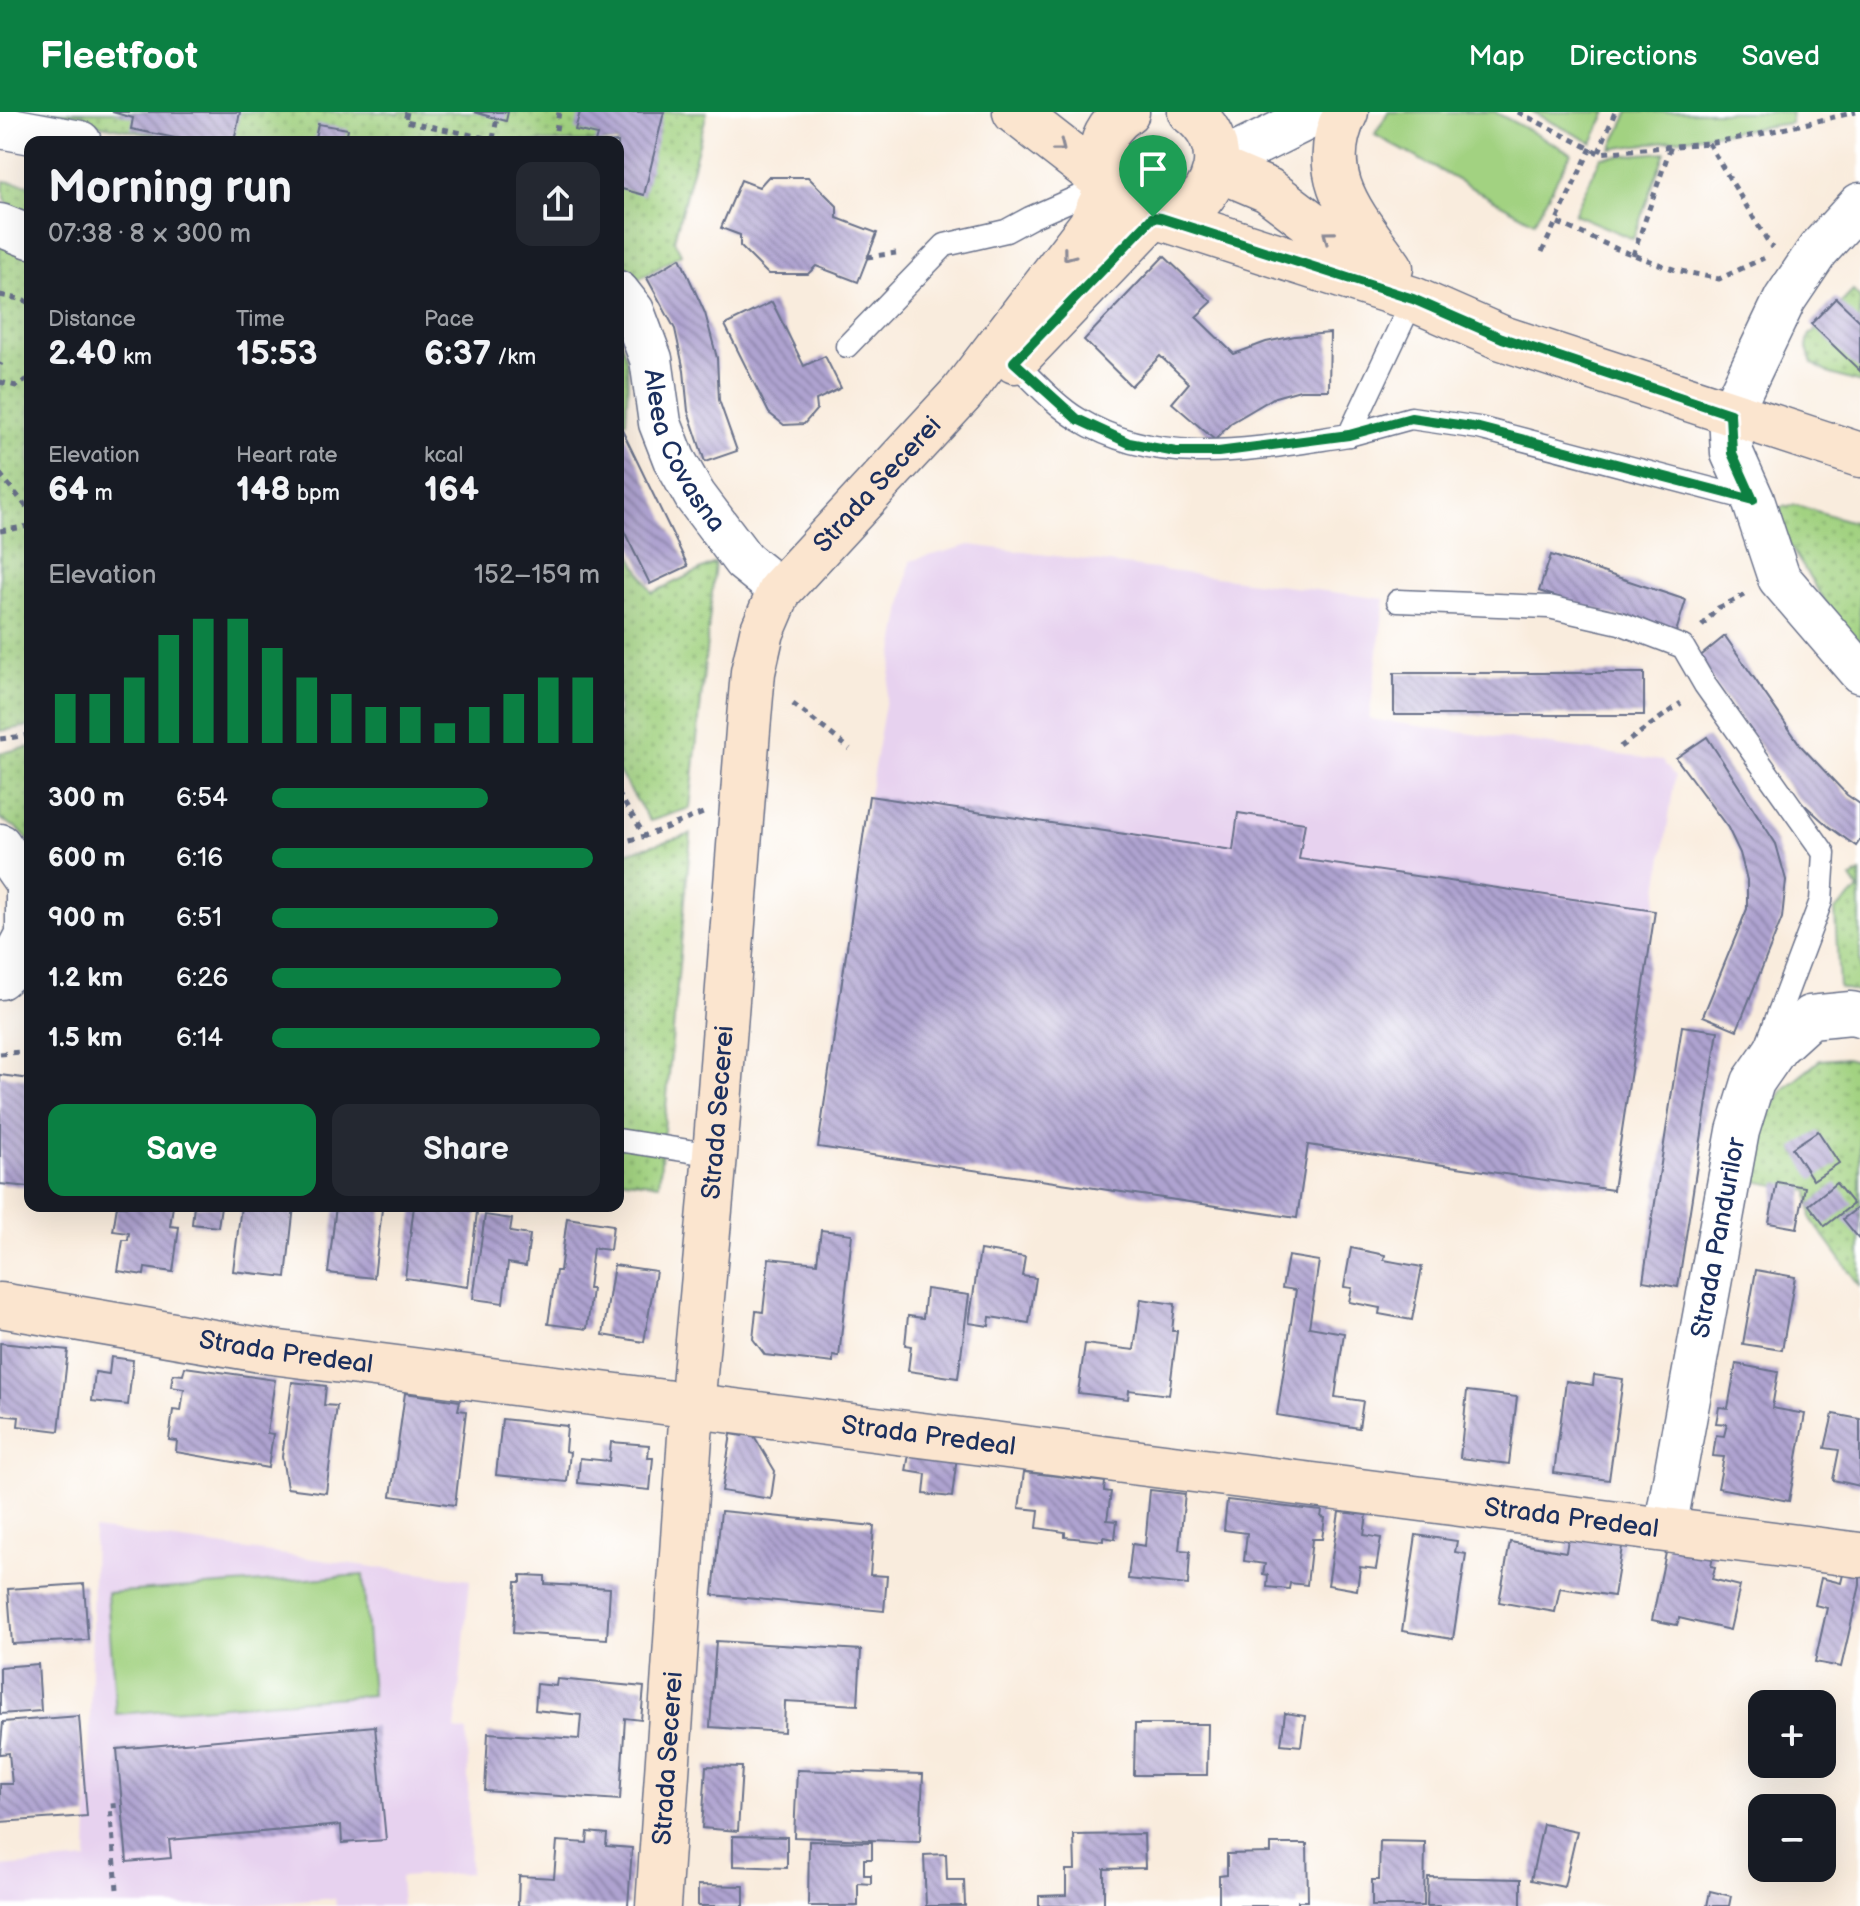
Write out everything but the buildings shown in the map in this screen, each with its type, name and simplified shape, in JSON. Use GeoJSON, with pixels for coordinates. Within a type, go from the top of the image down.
{"type":"FeatureCollection","features":[{"type":"Feature","properties":{"kind":"street"},"geometry":{"type":"LineString","coordinates":[[1015,112],[1106,185],[1119,203],[1135,213],[1413,299],[1502,338],[1860,455]]}},
{"type":"Feature","properties":{"kind":"street"},"geometry":{"type":"LineString","coordinates":[[1106,185],[1101,165],[1102,148],[1108,132],[1127,112]]}},
{"type":"Feature","properties":{"kind":"street"},"geometry":{"type":"LineString","coordinates":[[1157,218],[1187,210],[1198,202],[1212,181],[1216,166],[1215,147],[1200,119],[1190,112]]}},
{"type":"Feature","properties":{"kind":"street"},"geometry":{"type":"LineString","coordinates":[[1216,166],[1321,112]]}},
{"type":"Feature","properties":{"kind":"street"},"geometry":{"type":"LineString","coordinates":[[1346,112],[1336,132],[1334,159],[1342,199],[1413,299]]}},
{"type":"Feature","properties":{"kind":"street"},"geometry":{"type":"LineString","coordinates":[[0,127],[48,136]]}},
{"type":"Feature","properties":{"kind":"street"},"geometry":{"type":"LineString","coordinates":[[1216,166],[1268,190],[1413,299]]}},
{"type":"Feature","properties":{"kind":"street","name":"Strada Secerei"},"geometry":{"type":"LineString","coordinates":[[658,1906],[692,1407],[753,672],[762,632],[780,590],[962,393],[1090,226],[1106,185]]}},
{"type":"Feature","properties":{"kind":"street"},"geometry":{"type":"LineString","coordinates":[[1860,204],[1818,250],[1785,299],[1730,414],[1732,453],[1753,500],[1779,578],[1860,672]]}},
{"type":"Feature","properties":{"kind":"street","name":"Strada Secerei"},"geometry":{"type":"LineString","coordinates":[[962,393],[1014,362],[1157,218]]}},
{"type":"Feature","properties":{"kind":"street"},"geometry":{"type":"LineString","coordinates":[[0,225],[24,235]]}},
{"type":"Feature","properties":{"kind":"street","name":"Aleea Covasna"},"geometry":{"type":"LineString","coordinates":[[624,300],[633,311],[651,359],[660,423],[681,471],[695,496],[744,561],[780,590]]}},
{"type":"Feature","properties":{"kind":"street"},"geometry":{"type":"LineString","coordinates":[[0,845],[24,880]]}},
{"type":"Feature","properties":{"kind":"street"},"geometry":{"type":"LineString","coordinates":[[0,978],[7,972],[24,941]]}},
{"type":"Feature","properties":{"kind":"street","name":"Strada Pandurilor"},"geometry":{"type":"LineString","coordinates":[[1665,1529],[1738,1131],[1753,1082],[1778,1046],[1810,1017],[1860,1015]]}},
{"type":"Feature","properties":{"kind":"street","name":"Strada Predeal"},"geometry":{"type":"LineString","coordinates":[[0,1305],[272,1352],[1860,1555]]}},
{"type":"Feature","properties":{"kind":"lane"},"geometry":{"type":"LineString","coordinates":[[847,346],[945,245],[1006,231],[1106,185]]}},
{"type":"Feature","properties":{"kind":"lane"},"geometry":{"type":"LineString","coordinates":[[1349,435],[1413,299]]}},
{"type":"Feature","properties":{"kind":"lane"},"geometry":{"type":"LineString","coordinates":[[1014,362],[1077,419],[1129,443],[1176,452],[1218,452],[1349,435],[1411,418],[1466,426],[1753,500]]}},
{"type":"Feature","properties":{"kind":"lane"},"geometry":{"type":"LineString","coordinates":[[1398,601],[1549,607],[1620,623],[1683,647],[1705,685],[1824,853],[1821,901],[1753,1082]]}},
{"type":"Feature","properties":{"kind":"lane"},"geometry":{"type":"LineString","coordinates":[[624,1141],[715,1155]]}},
{"type":"Feature","properties":{"kind":"path"},"geometry":{"type":"LineString","coordinates":[[407,112],[405,121],[478,136]]}},
{"type":"Feature","properties":{"kind":"path"},"geometry":{"type":"LineString","coordinates":[[555,136],[559,112]]}},
{"type":"Feature","properties":{"kind":"path"},"geometry":{"type":"LineString","coordinates":[[1518,112],[1599,153],[1708,143],[1856,112]]}},
{"type":"Feature","properties":{"kind":"path"},"geometry":{"type":"LineString","coordinates":[[1599,153],[1615,112]]}},
{"type":"Feature","properties":{"kind":"path"},"geometry":{"type":"LineString","coordinates":[[494,136],[497,118]]}},
{"type":"Feature","properties":{"kind":"path"},"geometry":{"type":"LineString","coordinates":[[1556,222],[1633,255],[1676,270],[1719,279],[1775,254],[1708,143]]}},
{"type":"Feature","properties":{"kind":"path"},"geometry":{"type":"LineString","coordinates":[[1633,255],[1671,146]]}},
{"type":"Feature","properties":{"kind":"path"},"geometry":{"type":"LineString","coordinates":[[1542,252],[1591,148]]}},
{"type":"Feature","properties":{"kind":"path"},"geometry":{"type":"LineString","coordinates":[[0,295],[24,300]]}},
{"type":"Feature","properties":{"kind":"path"},"geometry":{"type":"LineString","coordinates":[[0,382],[16,386],[24,381]]}},
{"type":"Feature","properties":{"kind":"path"},"geometry":{"type":"LineString","coordinates":[[0,474],[24,504]]}},
{"type":"Feature","properties":{"kind":"path"},"geometry":{"type":"LineString","coordinates":[[0,531],[24,527]]}},
{"type":"Feature","properties":{"kind":"path"},"geometry":{"type":"LineString","coordinates":[[1683,647],[1718,608],[1752,591]]}},
{"type":"Feature","properties":{"kind":"path"},"geometry":{"type":"LineString","coordinates":[[1620,747],[1705,685]]}},
{"type":"Feature","properties":{"kind":"path"},"geometry":{"type":"LineString","coordinates":[[793,704],[850,749]]}},
{"type":"Feature","properties":{"kind":"path"},"geometry":{"type":"LineString","coordinates":[[0,739],[24,736]]}},
{"type":"Feature","properties":{"kind":"path"},"geometry":{"type":"LineString","coordinates":[[624,803],[645,836]]}},
{"type":"Feature","properties":{"kind":"path"},"geometry":{"type":"LineString","coordinates":[[624,841],[704,813]]}},
{"type":"Feature","properties":{"kind":"path"},"geometry":{"type":"LineString","coordinates":[[0,1054],[24,1052]]}},
{"type":"Feature","properties":{"kind":"path"},"geometry":{"type":"LineString","coordinates":[[117,1889],[110,1806],[122,1805]]}},
{"type":"Feature","properties":{"kind":"shaded area"},"geometry":{"type":"Polygon","coordinates":[[[970,545],[1385,599],[1369,719],[1662,761],[1675,776],[1613,1190],[1309,1145],[1297,1218],[818,1148],[869,796],[910,561],[970,545]]]}},
{"type":"Feature","properties":{"kind":"shaded area"},"geometry":{"type":"Polygon","coordinates":[[[94,1529],[470,1580],[455,1730],[467,1732],[470,1873],[400,1877],[402,1906],[336,1906],[335,1898],[242,1906],[0,1906],[0,1867],[87,1860],[94,1529]]]}},
{"type":"Feature","properties":{"kind":"green space"},"geometry":{"type":"Polygon","coordinates":[[[35,112],[707,112],[674,240],[681,254],[638,280],[624,264],[624,136],[157,136],[35,112]]]}},
{"type":"Feature","properties":{"kind":"green space"},"geometry":{"type":"Polygon","coordinates":[[[1388,112],[1495,112],[1571,153],[1534,222],[1375,135],[1388,112]]]}},
{"type":"Feature","properties":{"kind":"green space"},"geometry":{"type":"Polygon","coordinates":[[[1532,112],[1607,112],[1592,143],[1532,112]]]}},
{"type":"Feature","properties":{"kind":"green space"},"geometry":{"type":"Polygon","coordinates":[[[1629,112],[1792,112],[1790,123],[1611,149],[1629,112]]]}},
{"type":"Feature","properties":{"kind":"green space"},"geometry":{"type":"Polygon","coordinates":[[[1665,152],[1633,239],[1574,214],[1601,157],[1665,152]]]}},
{"type":"Feature","properties":{"kind":"green space"},"geometry":{"type":"Polygon","coordinates":[[[4,181],[24,184],[24,218],[6,201],[4,181]]]}},
{"type":"Feature","properties":{"kind":"green space"},"geometry":{"type":"Polygon","coordinates":[[[0,241],[24,249],[24,727],[0,731],[0,241]]]}},
{"type":"Feature","properties":{"kind":"green space"},"geometry":{"type":"Polygon","coordinates":[[[1853,291],[1860,298],[1860,383],[1828,373],[1812,363],[1807,348],[1809,336],[1853,291]]]}},
{"type":"Feature","properties":{"kind":"green space"},"geometry":{"type":"Polygon","coordinates":[[[624,353],[628,377],[624,422],[624,353]]]}},
{"type":"Feature","properties":{"kind":"green space"},"geometry":{"type":"Polygon","coordinates":[[[1796,505],[1860,524],[1860,657],[1778,527],[1775,518],[1782,507],[1796,505]]]}},
{"type":"Feature","properties":{"kind":"green space"},"geometry":{"type":"Polygon","coordinates":[[[624,542],[652,593],[715,563],[690,808],[650,821],[624,780],[624,542]]]}},
{"type":"Feature","properties":{"kind":"green space"},"geometry":{"type":"Polygon","coordinates":[[[24,748],[24,836],[0,819],[0,753],[24,748]]]}},
{"type":"Feature","properties":{"kind":"green space"},"geometry":{"type":"Polygon","coordinates":[[[691,834],[659,1184],[624,1180],[624,853],[691,834]]]}},
{"type":"Feature","properties":{"kind":"green space"},"geometry":{"type":"Polygon","coordinates":[[[1860,873],[1860,993],[1839,987],[1835,910],[1859,890],[1851,879],[1860,873]]]}},
{"type":"Feature","properties":{"kind":"green space"},"geometry":{"type":"Polygon","coordinates":[[[1846,1058],[1860,1062],[1860,1286],[1811,1219],[1809,1191],[1754,1181],[1765,1124],[1783,1090],[1820,1060],[1846,1058]]]}},
{"type":"Feature","properties":{"kind":"green space"},"geometry":{"type":"Polygon","coordinates":[[[363,1575],[372,1695],[116,1714],[107,1593],[363,1575]]]}},
{"type":"Feature","properties":{"kind":"route"},"geometry":{"type":"LineString","coordinates":[[1153,217],[1413,299],[1502,338],[1730,414],[1732,453],[1753,500],[1479,428],[1411,418],[1349,435],[1218,452],[1176,452],[1129,443],[1077,419],[1014,362],[1153,217]]}}]}
